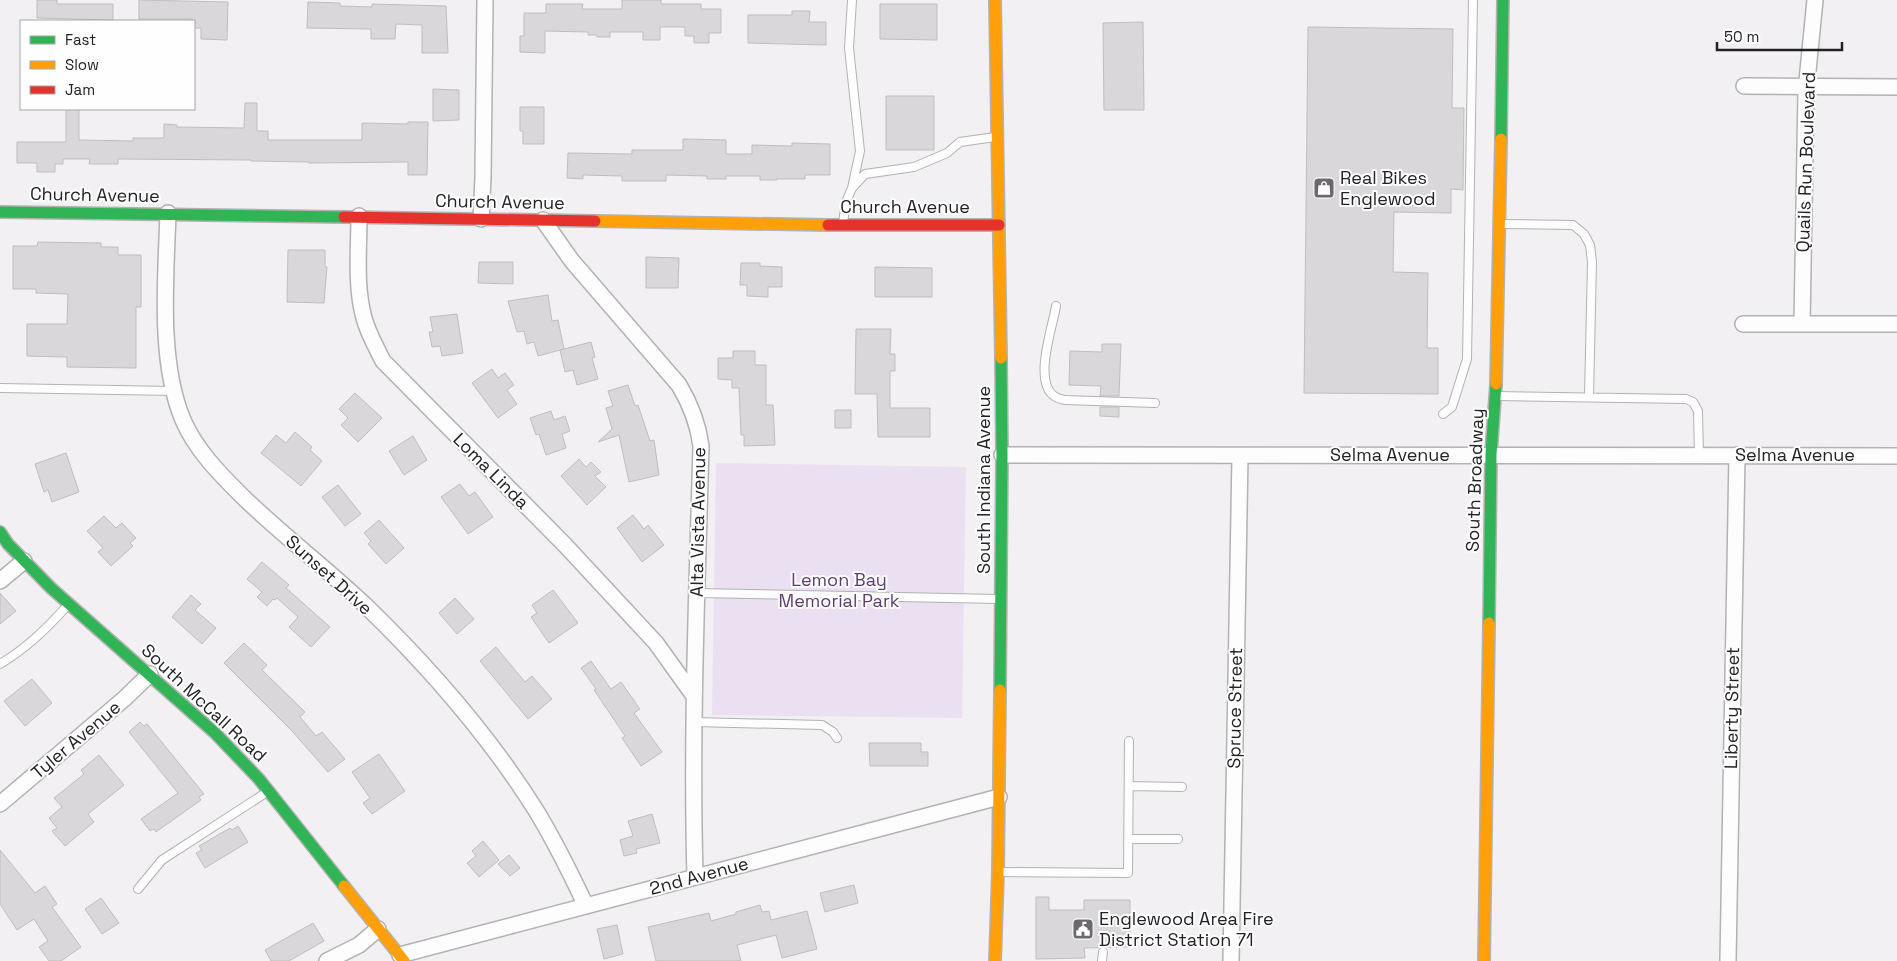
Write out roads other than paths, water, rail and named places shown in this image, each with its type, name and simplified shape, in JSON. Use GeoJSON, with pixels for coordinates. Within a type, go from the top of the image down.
{"type":"FeatureCollection","features":[{"type":"Feature","properties":{"kind":"street"},"geometry":{"type":"LineString","coordinates":[[481,219],[484,177],[484,0]]}},
{"type":"Feature","properties":{"kind":"street","name":"South Indiana Avenue"},"geometry":{"type":"LineString","coordinates":[[995,0],[1002,456],[998,872],[995,961]]}},
{"type":"Feature","properties":{"kind":"street","name":"South Broadway"},"geometry":{"type":"LineString","coordinates":[[1484,961],[1491,454],[1496,396],[1503,0]]}},
{"type":"Feature","properties":{"kind":"street","name":"Quails Run Boulevard"},"geometry":{"type":"LineString","coordinates":[[1802,324],[1806,86],[1815,0]]}},
{"type":"Feature","properties":{"kind":"street"},"geometry":{"type":"LineString","coordinates":[[1744,86],[1897,87]]}},
{"type":"Feature","properties":{"kind":"street","name":"Church Avenue"},"geometry":{"type":"LineString","coordinates":[[0,212],[168,213],[843,225],[999,225]]}},
{"type":"Feature","properties":{"kind":"street","name":"Sunset Drive"},"geometry":{"type":"LineString","coordinates":[[168,213],[166,341],[174,391],[183,420],[192,438],[219,474],[274,527],[327,570],[366,607],[409,650],[459,706],[499,757],[536,811],[561,854],[586,906]]}},
{"type":"Feature","properties":{"kind":"street","name":"Loma Linda"},"geometry":{"type":"LineString","coordinates":[[359,216],[359,292],[361,309],[370,336],[384,361],[571,552],[656,643],[694,696]]}},
{"type":"Feature","properties":{"kind":"street","name":"Alta Vista Avenue"},"geometry":{"type":"LineString","coordinates":[[543,220],[572,261],[680,385],[696,420],[701,446],[694,696],[695,877]]}},
{"type":"Feature","properties":{"kind":"street"},"geometry":{"type":"LineString","coordinates":[[1743,324],[1897,324]]}},
{"type":"Feature","properties":{"kind":"street","name":"Selma Avenue"},"geometry":{"type":"LineString","coordinates":[[1002,456],[1491,454],[1897,456]]}},
{"type":"Feature","properties":{"kind":"street","name":"Liberty Street"},"geometry":{"type":"LineString","coordinates":[[1728,961],[1737,455]]}},
{"type":"Feature","properties":{"kind":"street","name":"Spruce Street"},"geometry":{"type":"LineString","coordinates":[[1231,961],[1240,456]]}},
{"type":"Feature","properties":{"kind":"street","name":"South McCall Road"},"geometry":{"type":"LineString","coordinates":[[0,532],[24,561],[215,733],[269,791],[402,958]]}},
{"type":"Feature","properties":{"kind":"street"},"geometry":{"type":"LineString","coordinates":[[0,581],[24,561]]}},
{"type":"Feature","properties":{"kind":"street","name":"Tyler Avenue"},"geometry":{"type":"LineString","coordinates":[[0,804],[124,699],[150,674]]}},
{"type":"Feature","properties":{"kind":"street","name":"2nd Avenue"},"geometry":{"type":"LineString","coordinates":[[402,958],[586,906],[999,798]]}},
{"type":"Feature","properties":{"kind":"street"},"geometry":{"type":"LineString","coordinates":[[327,961],[359,946],[378,929]]}},
{"type":"Feature","properties":{"kind":"lane"},"geometry":{"type":"LineString","coordinates":[[843,225],[846,202],[852,188],[860,151],[849,48],[852,0]]}},
{"type":"Feature","properties":{"kind":"lane"},"geometry":{"type":"LineString","coordinates":[[1444,414],[1452,407],[1467,359],[1473,0]]}},
{"type":"Feature","properties":{"kind":"lane"},"geometry":{"type":"LineString","coordinates":[[852,188],[865,174],[914,168],[946,153],[960,142],[997,137]]}},
{"type":"Feature","properties":{"kind":"lane"},"geometry":{"type":"LineString","coordinates":[[1500,224],[1573,225],[1584,234],[1590,245],[1592,262],[1589,396]]}},
{"type":"Feature","properties":{"kind":"lane"},"geometry":{"type":"LineString","coordinates":[[1056,306],[1046,353],[1046,378],[1048,388],[1053,395],[1066,400],[1156,403]]}},
{"type":"Feature","properties":{"kind":"lane"},"geometry":{"type":"LineString","coordinates":[[0,388],[174,391]]}},
{"type":"Feature","properties":{"kind":"lane"},"geometry":{"type":"LineString","coordinates":[[1496,396],[1686,399],[1693,402],[1698,411],[1699,455]]}},
{"type":"Feature","properties":{"kind":"lane"},"geometry":{"type":"LineString","coordinates":[[697,593],[1001,599]]}},
{"type":"Feature","properties":{"kind":"lane"},"geometry":{"type":"LineString","coordinates":[[0,664],[18,654],[32,642],[70,604]]}},
{"type":"Feature","properties":{"kind":"lane"},"geometry":{"type":"LineString","coordinates":[[694,722],[822,725],[833,732],[837,738]]}},
{"type":"Feature","properties":{"kind":"lane"},"geometry":{"type":"LineString","coordinates":[[998,872],[1128,873],[1129,741]]}},
{"type":"Feature","properties":{"kind":"lane"},"geometry":{"type":"LineString","coordinates":[[1129,786],[1182,787]]}},
{"type":"Feature","properties":{"kind":"lane"},"geometry":{"type":"LineString","coordinates":[[138,889],[162,860],[269,791]]}},
{"type":"Feature","properties":{"kind":"lane"},"geometry":{"type":"LineString","coordinates":[[1128,840],[1178,839]]}},
{"type":"Feature","properties":{"kind":"lane"},"geometry":{"type":"LineString","coordinates":[[1102,961],[1103,952]]}},
{"type":"Feature","properties":{"kind":"place","name":"Real Bikes Englewood"},"geometry":{"type":"Point","coordinates":[1324,188]}},
{"type":"Feature","properties":{"kind":"place","name":"Englewood Area Fire District Station 71"},"geometry":{"type":"Point","coordinates":[1083,929]}},
{"type":"Feature","properties":{"kind":"park label","name":"Lemon Bay Memorial Park"},"geometry":{"type":"Point","coordinates":[839,590]}}]}
